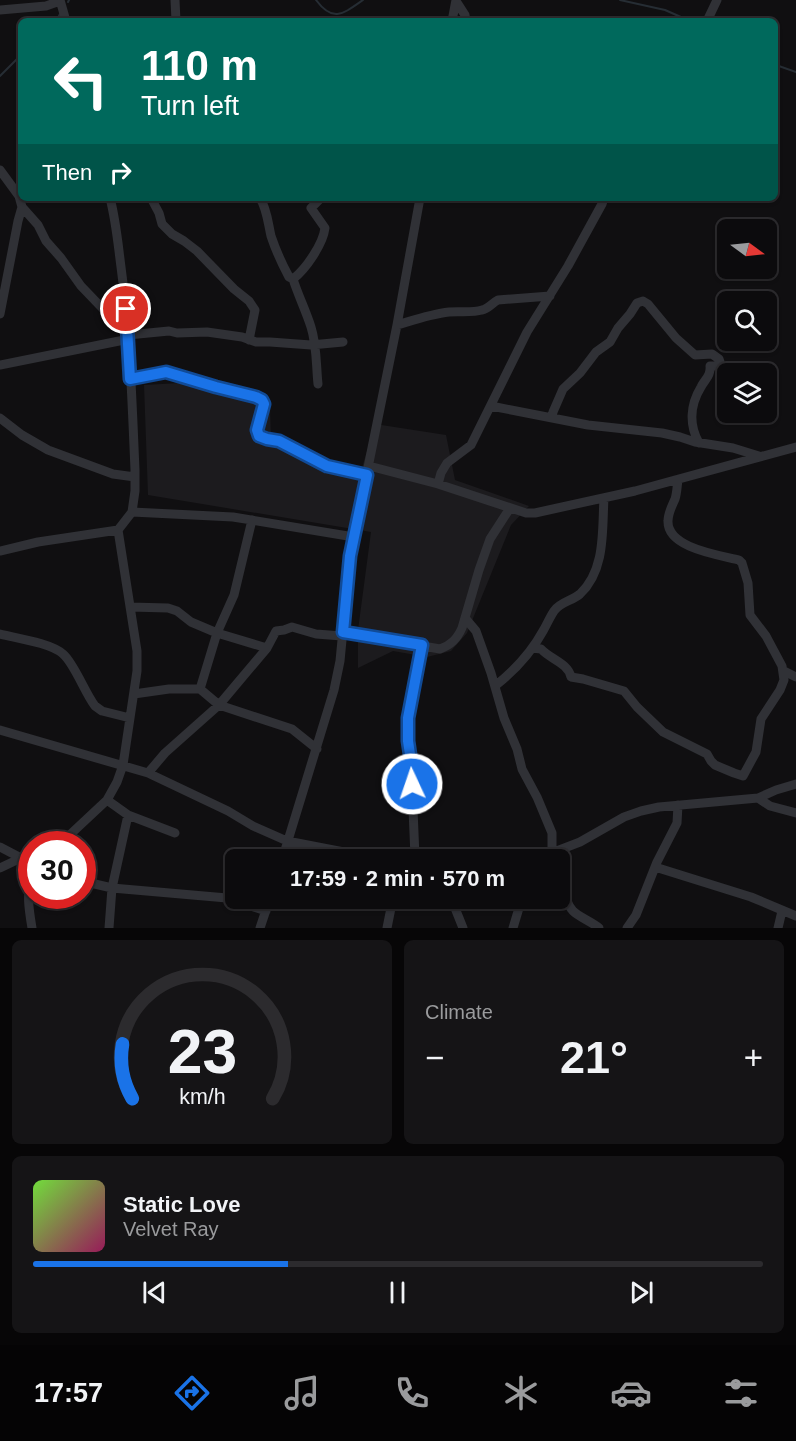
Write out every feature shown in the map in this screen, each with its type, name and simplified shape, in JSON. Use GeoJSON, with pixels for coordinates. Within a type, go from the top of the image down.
{"type":"FeatureCollection","features":[{"type":"Feature","properties":{"kind":"street"},"geometry":{"type":"LineString","coordinates":[[0,10],[46,6],[60,0],[65,18]]}},
{"type":"Feature","properties":{"kind":"street"},"geometry":{"type":"LineString","coordinates":[[174,0],[176,18]]}},
{"type":"Feature","properties":{"kind":"street"},"geometry":{"type":"LineString","coordinates":[[708,18],[717,0]]}},
{"type":"Feature","properties":{"kind":"street"},"geometry":{"type":"LineString","coordinates":[[453,18],[456,1]]}},
{"type":"Feature","properties":{"kind":"street"},"geometry":{"type":"LineString","coordinates":[[456,1],[466,18]]}},
{"type":"Feature","properties":{"kind":"street"},"geometry":{"type":"LineString","coordinates":[[0,170],[18,195]]}},
{"type":"Feature","properties":{"kind":"street"},"geometry":{"type":"LineString","coordinates":[[20,201],[22,207],[38,225],[46,241],[96,302],[105,311],[126,309]]}},
{"type":"Feature","properties":{"kind":"street"},"geometry":{"type":"LineString","coordinates":[[0,551],[38,542],[118,530],[132,512],[135,477],[129,337],[115,215],[111,201]]}},
{"type":"Feature","properties":{"kind":"street"},"geometry":{"type":"LineString","coordinates":[[153,201],[162,224],[172,234],[197,251],[249,301],[255,310],[249,340]]}},
{"type":"Feature","properties":{"kind":"street"},"geometry":{"type":"LineString","coordinates":[[262,201],[280,260],[289,277],[293,279],[312,328],[318,384]]}},
{"type":"Feature","properties":{"kind":"street"},"geometry":{"type":"LineString","coordinates":[[293,279],[324,236],[325,228],[311,208],[318,201]]}},
{"type":"Feature","properties":{"kind":"street"},"geometry":{"type":"LineString","coordinates":[[285,849],[334,690],[340,661],[350,556],[398,325],[419,201]]}},
{"type":"Feature","properties":{"kind":"street"},"geometry":{"type":"LineString","coordinates":[[438,484],[447,463],[471,445],[527,332],[568,266],[602,203]]}},
{"type":"Feature","properties":{"kind":"street"},"geometry":{"type":"LineString","coordinates":[[0,314],[22,207]]}},
{"type":"Feature","properties":{"kind":"street"},"geometry":{"type":"LineString","coordinates":[[398,325],[448,312],[480,311],[498,300],[550,296]]}},
{"type":"Feature","properties":{"kind":"street"},"geometry":{"type":"LineString","coordinates":[[552,417],[563,389],[580,373],[596,352],[610,342],[637,303],[643,301],[676,338],[695,355],[712,354],[719,359],[720,362],[716,366],[710,366],[711,372],[692,408],[694,434],[699,443]]}},
{"type":"Feature","properties":{"kind":"street"},"geometry":{"type":"LineString","coordinates":[[0,365],[129,337],[169,331],[207,332],[242,337],[256,342],[315,344],[343,342]]}},
{"type":"Feature","properties":{"kind":"street"},"geometry":{"type":"LineString","coordinates":[[130,379],[166,372],[256,397],[264,404],[257,430],[259,436],[279,441],[327,466],[438,484],[526,513],[535,513],[678,480],[796,447]]}},
{"type":"Feature","properties":{"kind":"street"},"geometry":{"type":"LineString","coordinates":[[491,406],[588,425],[680,436],[699,443],[733,448],[762,456]]}},
{"type":"Feature","properties":{"kind":"street"},"geometry":{"type":"LineString","coordinates":[[0,418],[22,435],[48,450],[113,474],[135,477]]}},
{"type":"Feature","properties":{"kind":"street"},"geometry":{"type":"LineString","coordinates":[[532,648],[541,649],[560,663],[568,670],[571,677],[624,691],[663,732],[707,754],[715,765],[743,776],[756,752],[761,719],[780,690],[784,680],[784,671],[766,636],[750,615],[748,584],[742,563],[739,560],[688,546],[674,538],[667,524],[668,515],[676,497],[678,480]]}},
{"type":"Feature","properties":{"kind":"street"},"geometry":{"type":"LineString","coordinates":[[495,686],[512,673],[532,648],[555,609],[581,593],[595,572],[603,536],[604,498]]}},
{"type":"Feature","properties":{"kind":"street"},"geometry":{"type":"LineString","coordinates":[[148,773],[165,753],[219,705],[267,648],[276,631],[292,627],[316,634],[343,634],[440,649],[447,646],[459,636],[490,539],[510,508]]}},
{"type":"Feature","properties":{"kind":"street"},"geometry":{"type":"LineString","coordinates":[[132,512],[233,516],[354,537]]}},
{"type":"Feature","properties":{"kind":"street"},"geometry":{"type":"LineString","coordinates":[[201,689],[217,633],[234,595],[252,520]]}},
{"type":"Feature","properties":{"kind":"street"},"geometry":{"type":"LineString","coordinates":[[74,831],[106,800],[117,782],[123,765],[134,694],[137,651],[118,530]]}},
{"type":"Feature","properties":{"kind":"street"},"geometry":{"type":"LineString","coordinates":[[130,607],[168,608],[177,611],[191,622],[217,633],[267,648]]}},
{"type":"Feature","properties":{"kind":"street"},"geometry":{"type":"LineString","coordinates":[[465,618],[476,631],[522,769],[552,833],[553,849]]}},
{"type":"Feature","properties":{"kind":"street"},"geometry":{"type":"LineString","coordinates":[[0,634],[52,647],[63,653],[95,706],[102,711],[130,718]]}},
{"type":"Feature","properties":{"kind":"street"},"geometry":{"type":"LineString","coordinates":[[416,849],[408,718],[422,645]]}},
{"type":"Feature","properties":{"kind":"street"},"geometry":{"type":"LineString","coordinates":[[784,671],[796,677]]}},
{"type":"Feature","properties":{"kind":"street"},"geometry":{"type":"LineString","coordinates":[[134,694],[169,689],[201,689],[219,705],[292,729],[317,749]]}},
{"type":"Feature","properties":{"kind":"street"},"geometry":{"type":"LineString","coordinates":[[0,730],[148,773],[287,841],[328,849]]}},
{"type":"Feature","properties":{"kind":"street"},"geometry":{"type":"LineString","coordinates":[[566,849],[624,817],[641,811],[678,805],[758,798],[796,784]]}},
{"type":"Feature","properties":{"kind":"street"},"geometry":{"type":"LineString","coordinates":[[758,798],[770,806],[796,813]]}},
{"type":"Feature","properties":{"kind":"street"},"geometry":{"type":"LineString","coordinates":[[106,800],[128,815],[175,832]]}},
{"type":"Feature","properties":{"kind":"street"},"geometry":{"type":"LineString","coordinates":[[627,928],[636,915],[676,823],[678,805]]}},
{"type":"Feature","properties":{"kind":"street"},"geometry":{"type":"LineString","coordinates":[[109,928],[112,888],[128,815]]}},
{"type":"Feature","properties":{"kind":"street"},"geometry":{"type":"LineString","coordinates":[[0,847],[18,856]]}},
{"type":"Feature","properties":{"kind":"street"},"geometry":{"type":"LineString","coordinates":[[0,868],[18,859]]}},
{"type":"Feature","properties":{"kind":"street"},"geometry":{"type":"LineString","coordinates":[[655,867],[751,897],[796,916]]}},
{"type":"Feature","properties":{"kind":"street"},"geometry":{"type":"LineString","coordinates":[[96,884],[112,888],[227,898],[266,911],[260,928]]}},
{"type":"Feature","properties":{"kind":"street"},"geometry":{"type":"LineString","coordinates":[[570,906],[574,912],[599,928]]}},
{"type":"Feature","properties":{"kind":"street"},"geometry":{"type":"LineString","coordinates":[[29,909],[32,928]]}},
{"type":"Feature","properties":{"kind":"street"},"geometry":{"type":"LineString","coordinates":[[387,928],[391,909]]}},
{"type":"Feature","properties":{"kind":"street"},"geometry":{"type":"LineString","coordinates":[[455,909],[463,928]]}},
{"type":"Feature","properties":{"kind":"street"},"geometry":{"type":"LineString","coordinates":[[513,928],[519,909]]}},
{"type":"Feature","properties":{"kind":"street"},"geometry":{"type":"LineString","coordinates":[[778,928],[782,910]]}},
{"type":"Feature","properties":{"kind":"shaded area"},"geometry":{"type":"Polygon","coordinates":[[[180,383],[270,406],[271,443],[359,478],[375,424],[446,435],[455,480],[529,506],[511,525],[467,633],[451,651],[427,657],[393,651],[358,668],[358,630],[371,532],[148,495],[144,385],[180,383]]]}},
{"type":"Feature","properties":{"kind":"waterway"},"geometry":{"type":"LineString","coordinates":[[316,0],[333,14],[344,12],[363,0]]}},
{"type":"Feature","properties":{"kind":"waterway"},"geometry":{"type":"LineString","coordinates":[[620,0],[665,10],[683,18]]}},
{"type":"Feature","properties":{"kind":"waterway"},"geometry":{"type":"LineString","coordinates":[[58,18],[60,14]]}},
{"type":"Feature","properties":{"kind":"waterway"},"geometry":{"type":"LineString","coordinates":[[0,76],[18,58]]}},
{"type":"Feature","properties":{"kind":"waterway"},"geometry":{"type":"LineString","coordinates":[[778,66],[796,72]]}},
{"type":"Feature","properties":{"kind":"route"},"geometry":{"type":"LineString","coordinates":[[126,309],[130,379],[166,372],[256,397],[264,404],[257,430],[259,436],[279,441],[327,466],[367,475],[350,556],[343,632],[422,645],[408,718],[412,784]]}}]}
